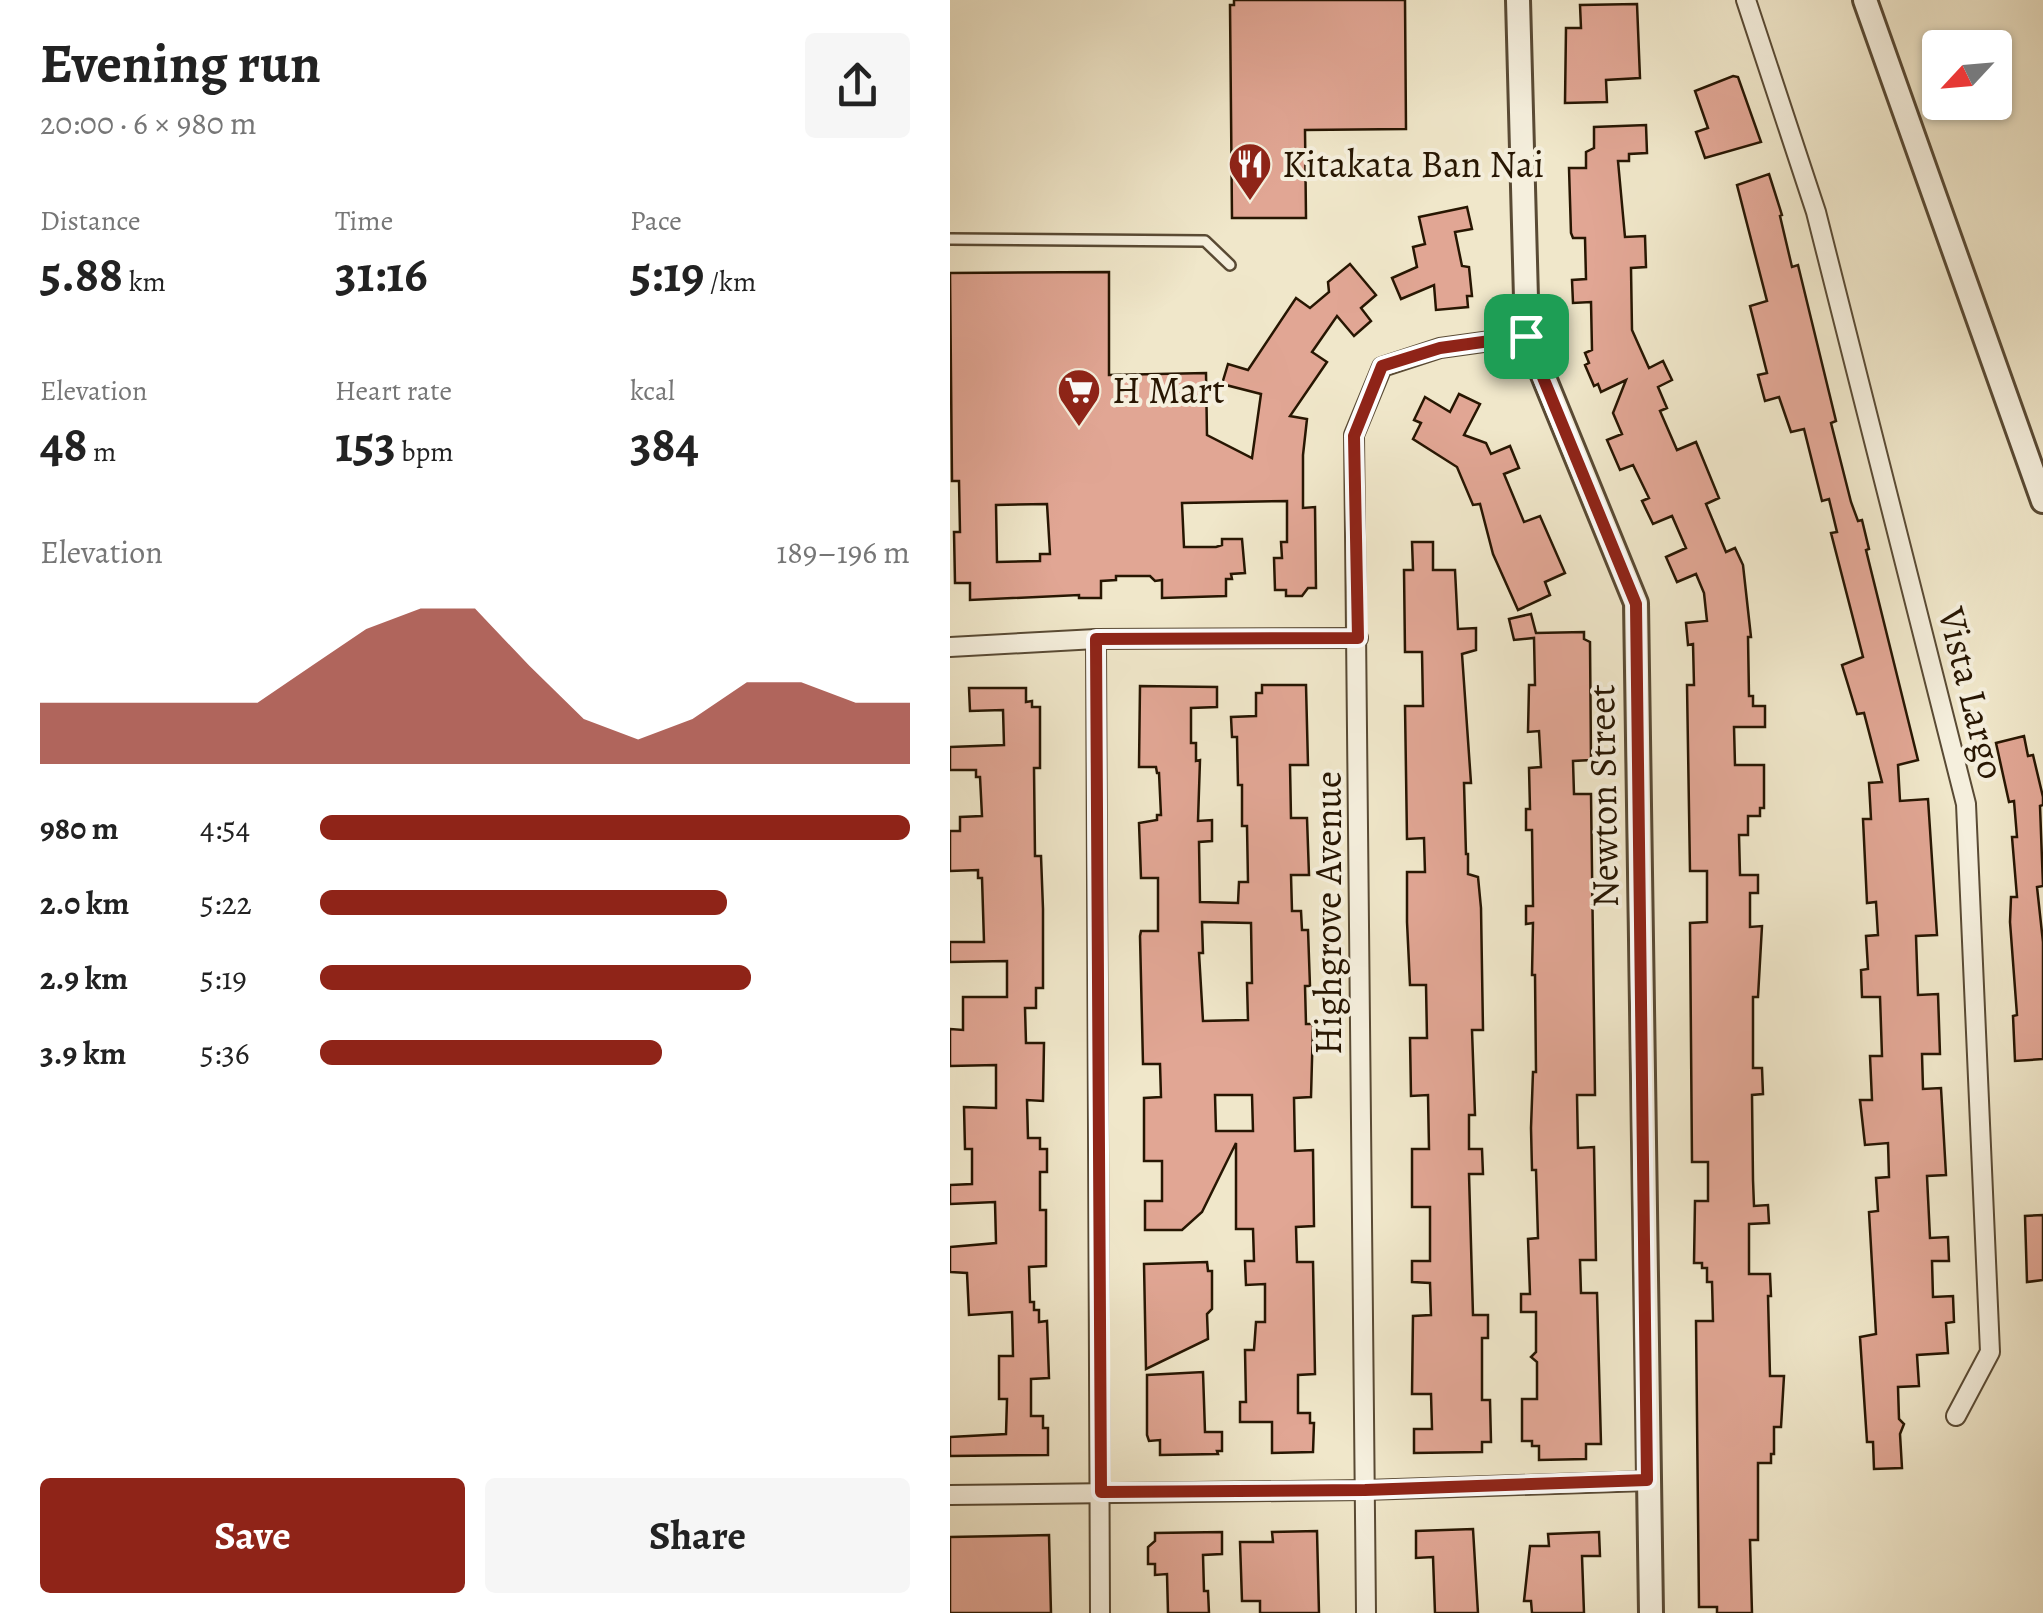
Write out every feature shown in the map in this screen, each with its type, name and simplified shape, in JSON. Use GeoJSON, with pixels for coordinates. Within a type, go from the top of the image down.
{"type":"FeatureCollection","features":[{"type":"Feature","properties":{"kind":"street","name":"Newton Street"},"geometry":{"type":"LineString","coordinates":[[1518,0],[1526,336],[1636,604],[1650,1613]]}},
{"type":"Feature","properties":{"kind":"street","name":"Vista Largo"},"geometry":{"type":"LineString","coordinates":[[1746,0],[1816,212],[1966,804],[1990,1352],[1956,1416]]}},
{"type":"Feature","properties":{"kind":"street"},"geometry":{"type":"LineString","coordinates":[[1865,0],[2043,501]]}},
{"type":"Feature","properties":{"kind":"street","name":"Highgrove Avenue"},"geometry":{"type":"LineString","coordinates":[[1366,1613],[1354,436],[1382,366],[1440,348],[1526,336]]}},
{"type":"Feature","properties":{"kind":"street"},"geometry":{"type":"LineString","coordinates":[[950,647],[1096,639],[1358,638]]}},
{"type":"Feature","properties":{"kind":"street"},"geometry":{"type":"LineString","coordinates":[[1096,639],[1100,1613]]}},
{"type":"Feature","properties":{"kind":"street"},"geometry":{"type":"LineString","coordinates":[[950,1494],[1365,1490],[1647,1480]]}},
{"type":"Feature","properties":{"kind":"lane"},"geometry":{"type":"LineString","coordinates":[[950,239],[1205,241],[1230,265]]}},
{"type":"Feature","properties":{"kind":"building"},"geometry":{"type":"Polygon","coordinates":[[[1234,0],[1405,0],[1406,129],[1305,130],[1306,218],[1232,218],[1230,5],[1234,5],[1234,0]]]}},
{"type":"Feature","properties":{"kind":"building"},"geometry":{"type":"Polygon","coordinates":[[[1637,4],[1640,78],[1606,80],[1607,102],[1565,103],[1566,28],[1581,28],[1580,5],[1637,4]]]}},
{"type":"Feature","properties":{"kind":"building"},"geometry":{"type":"Polygon","coordinates":[[[1738,77],[1761,142],[1705,158],[1696,132],[1708,128],[1695,91],[1738,77]]]}},
{"type":"Feature","properties":{"kind":"building"},"geometry":{"type":"Polygon","coordinates":[[[1646,125],[1647,153],[1629,154],[1629,161],[1618,161],[1625,237],[1645,236],[1646,267],[1631,268],[1632,330],[1649,368],[1663,361],[1672,380],[1658,387],[1667,408],[1660,411],[1677,450],[1696,442],[1719,498],[1706,504],[1726,552],[1735,548],[1743,565],[1751,637],[1749,696],[1753,696],[1753,706],[1765,706],[1765,727],[1734,727],[1735,765],[1764,765],[1764,808],[1760,808],[1760,816],[1748,816],[1748,835],[1739,835],[1740,875],[1758,875],[1758,893],[1750,893],[1750,927],[1762,926],[1758,997],[1753,997],[1753,1068],[1762,1068],[1763,1094],[1752,1095],[1753,1180],[1754,1206],[1768,1205],[1769,1223],[1749,1224],[1749,1274],[1770,1274],[1770,1376],[1784,1376],[1781,1427],[1774,1427],[1774,1454],[1771,1463],[1758,1463],[1758,1540],[1750,1540],[1752,1613],[1717,1613],[1717,1607],[1699,1607],[1696,1321],[1713,1321],[1712,1282],[1707,1282],[1707,1268],[1694,1263],[1695,1201],[1708,1201],[1708,1162],[1692,1162],[1690,923],[1707,922],[1707,871],[1690,871],[1687,685],[1694,685],[1693,644],[1688,645],[1686,623],[1707,621],[1704,593],[1696,574],[1677,582],[1666,557],[1686,548],[1672,516],[1653,524],[1642,501],[1649,498],[1633,465],[1620,470],[1607,440],[1622,434],[1613,413],[1626,380],[1601,392],[1598,384],[1594,386],[1585,365],[1589,363],[1585,353],[1592,350],[1591,302],[1573,303],[1572,280],[1586,279],[1585,238],[1573,238],[1571,233],[1569,168],[1586,168],[1586,152],[1594,148],[1594,127],[1646,125]]]}},
{"type":"Feature","properties":{"kind":"building"},"geometry":{"type":"Polygon","coordinates":[[[1769,174],[1792,267],[1798,265],[1836,421],[1831,423],[1851,502],[1858,521],[1862,520],[1918,760],[1898,765],[1900,801],[1928,799],[1937,935],[1916,936],[1918,995],[1938,994],[1940,1054],[1922,1054],[1923,1089],[1941,1088],[1946,1175],[1927,1176],[1930,1238],[1948,1237],[1949,1261],[1932,1261],[1933,1297],[1953,1296],[1954,1322],[1946,1323],[1948,1353],[1917,1355],[1919,1386],[1898,1387],[1899,1419],[1904,1424],[1900,1434],[1902,1468],[1874,1469],[1873,1442],[1867,1442],[1860,1337],[1876,1334],[1869,1212],[1878,1211],[1876,1178],[1889,1177],[1888,1143],[1865,1145],[1860,1100],[1872,1100],[1870,1056],[1882,1056],[1880,997],[1862,997],[1861,970],[1868,969],[1866,936],[1878,935],[1876,902],[1867,903],[1863,819],[1871,819],[1869,783],[1882,782],[1864,713],[1857,714],[1842,665],[1863,657],[1831,533],[1837,532],[1829,499],[1822,501],[1804,429],[1791,432],[1779,397],[1765,401],[1758,375],[1767,373],[1750,306],[1767,301],[1737,185],[1769,174]]]}},
{"type":"Feature","properties":{"kind":"building"},"geometry":{"type":"Polygon","coordinates":[[[1467,207],[1472,229],[1455,232],[1462,266],[1469,267],[1472,296],[1467,296],[1468,307],[1436,310],[1434,285],[1401,299],[1392,278],[1417,267],[1413,247],[1425,244],[1419,217],[1467,207]]]}},
{"type":"Feature","properties":{"kind":"building"},"geometry":{"type":"Polygon","coordinates":[[[1350,264],[1376,295],[1361,308],[1371,321],[1354,336],[1337,316],[1312,352],[1327,362],[1290,416],[1307,419],[1303,508],[1315,507],[1316,588],[1308,588],[1302,596],[1286,596],[1286,590],[1275,590],[1274,558],[1282,558],[1281,542],[1287,542],[1287,501],[1182,503],[1184,547],[1216,547],[1222,545],[1222,539],[1242,539],[1245,573],[1231,574],[1232,579],[1226,579],[1226,596],[1162,598],[1162,580],[1155,581],[1150,576],[1116,576],[1116,580],[1101,581],[1101,598],[1079,595],[970,600],[970,583],[955,583],[954,532],[960,532],[959,481],[952,481],[950,273],[1109,272],[1109,375],[1206,373],[1207,435],[1252,458],[1261,394],[1222,384],[1228,364],[1248,370],[1296,298],[1310,308],[1329,292],[1328,282],[1350,264]],[[1047,504],[996,505],[997,562],[1040,561],[1040,554],[1050,554],[1047,504]]]}},
{"type":"Feature","properties":{"kind":"building"},"geometry":{"type":"Polygon","coordinates":[[[1459,394],[1480,404],[1464,435],[1486,443],[1491,454],[1510,446],[1519,468],[1504,474],[1524,522],[1540,516],[1565,573],[1545,582],[1550,595],[1518,610],[1493,554],[1480,504],[1473,505],[1457,467],[1413,439],[1421,423],[1414,420],[1425,397],[1450,412],[1459,394]]]}},
{"type":"Feature","properties":{"kind":"building"},"geometry":{"type":"Polygon","coordinates":[[[1412,542],[1433,542],[1433,570],[1455,570],[1458,629],[1476,628],[1476,650],[1462,654],[1471,783],[1464,783],[1466,854],[1468,874],[1478,877],[1481,908],[1483,1030],[1472,1030],[1475,1115],[1469,1115],[1469,1149],[1482,1149],[1483,1174],[1469,1174],[1473,1315],[1488,1315],[1488,1338],[1482,1338],[1482,1400],[1490,1400],[1491,1442],[1482,1442],[1482,1452],[1414,1453],[1414,1429],[1432,1429],[1431,1394],[1412,1394],[1413,1316],[1431,1315],[1430,1283],[1412,1282],[1412,1261],[1430,1261],[1430,1207],[1412,1207],[1412,1149],[1429,1149],[1428,1095],[1411,1096],[1410,1038],[1427,1038],[1426,985],[1410,985],[1407,922],[1407,872],[1425,872],[1424,838],[1407,839],[1405,706],[1423,706],[1422,652],[1405,652],[1404,570],[1413,570],[1412,542]]]}},
{"type":"Feature","properties":{"kind":"building"},"geometry":{"type":"Polygon","coordinates":[[[1531,614],[1536,633],[1584,632],[1584,639],[1590,642],[1591,760],[1573,761],[1574,794],[1591,794],[1595,1095],[1577,1095],[1578,1148],[1594,1147],[1596,1260],[1580,1260],[1581,1293],[1597,1293],[1601,1444],[1586,1444],[1586,1459],[1539,1460],[1539,1446],[1522,1441],[1522,1399],[1537,1399],[1537,1362],[1531,1357],[1536,1352],[1536,1312],[1521,1312],[1521,1294],[1530,1294],[1528,1239],[1538,1238],[1531,1128],[1536,1072],[1533,923],[1526,924],[1526,906],[1533,906],[1532,830],[1526,830],[1526,809],[1530,809],[1529,768],[1541,767],[1539,731],[1528,732],[1529,685],[1535,685],[1534,638],[1514,640],[1509,619],[1531,614]]]}},
{"type":"Feature","properties":{"kind":"building"},"geometry":{"type":"Polygon","coordinates":[[[1262,685],[1306,685],[1308,765],[1290,765],[1291,818],[1307,818],[1309,875],[1291,875],[1292,911],[1301,911],[1302,930],[1308,930],[1310,986],[1305,986],[1306,1024],[1313,1024],[1311,1097],[1294,1098],[1295,1151],[1313,1150],[1314,1226],[1296,1227],[1297,1262],[1313,1262],[1315,1374],[1298,1375],[1298,1413],[1310,1413],[1310,1423],[1314,1423],[1313,1452],[1272,1453],[1272,1422],[1240,1422],[1240,1402],[1246,1402],[1245,1350],[1254,1350],[1256,1322],[1265,1322],[1265,1284],[1246,1285],[1245,1261],[1254,1261],[1253,1229],[1236,1229],[1236,1143],[1202,1212],[1182,1230],[1145,1230],[1145,1201],[1162,1201],[1162,1161],[1144,1161],[1144,1098],[1161,1097],[1160,1064],[1143,1064],[1140,936],[1141,931],[1158,931],[1158,878],[1141,878],[1139,823],[1157,820],[1157,815],[1161,815],[1159,773],[1156,767],[1139,767],[1140,686],[1217,687],[1217,707],[1191,708],[1191,743],[1196,743],[1196,761],[1200,760],[1198,821],[1212,820],[1212,841],[1199,842],[1200,902],[1238,903],[1239,882],[1248,882],[1247,826],[1242,826],[1242,785],[1238,785],[1237,737],[1232,737],[1231,717],[1256,716],[1256,693],[1262,693],[1262,685]],[[1202,922],[1203,953],[1199,953],[1203,1021],[1248,1020],[1251,923],[1202,922]],[[1215,1095],[1216,1131],[1253,1131],[1252,1095],[1215,1095]]]}},
{"type":"Feature","properties":{"kind":"building"},"geometry":{"type":"Polygon","coordinates":[[[969,688],[1026,688],[1026,702],[1040,707],[1040,768],[1034,768],[1035,856],[1041,856],[1043,988],[1036,988],[1036,1008],[1025,1008],[1026,1043],[1044,1043],[1043,1101],[1027,1100],[1028,1138],[1040,1138],[1040,1149],[1047,1149],[1047,1172],[1040,1172],[1040,1210],[1046,1210],[1046,1266],[1029,1267],[1030,1302],[1034,1302],[1034,1310],[1039,1310],[1039,1322],[1047,1321],[1049,1378],[1031,1379],[1031,1416],[1043,1416],[1043,1428],[1048,1428],[1048,1455],[950,1456],[950,1437],[1006,1434],[1007,1399],[999,1399],[999,1356],[1013,1356],[1012,1312],[969,1315],[967,1273],[950,1272],[950,1247],[996,1243],[995,1202],[950,1204],[950,1185],[972,1184],[972,1149],[965,1149],[964,1107],[996,1108],[996,1065],[950,1066],[950,1029],[963,1030],[963,997],[1007,997],[1007,961],[950,962],[950,942],[984,942],[982,878],[978,878],[978,870],[950,871],[950,831],[960,831],[960,817],[982,816],[980,777],[976,777],[976,770],[950,770],[950,747],[1004,745],[1003,710],[970,711],[969,688]]]}},
{"type":"Feature","properties":{"kind":"building"},"geometry":{"type":"Polygon","coordinates":[[[2024,736],[2043,797],[2043,886],[2037,887],[2043,942],[2043,1059],[2015,1061],[2013,1016],[2017,1015],[2010,922],[2011,897],[2017,897],[2012,837],[2017,837],[2014,801],[2009,802],[1996,743],[2024,736]]]}},
{"type":"Feature","properties":{"kind":"building"},"geometry":{"type":"Polygon","coordinates":[[[2043,1215],[2043,1280],[2027,1282],[2025,1216],[2043,1215]]]}},
{"type":"Feature","properties":{"kind":"building"},"geometry":{"type":"Polygon","coordinates":[[[1207,1262],[1208,1271],[1212,1271],[1208,1339],[1146,1369],[1144,1264],[1207,1262]]]}},
{"type":"Feature","properties":{"kind":"building"},"geometry":{"type":"Polygon","coordinates":[[[1203,1372],[1205,1432],[1222,1432],[1222,1451],[1160,1455],[1160,1440],[1149,1441],[1147,1435],[1147,1375],[1203,1372]]]}},
{"type":"Feature","properties":{"kind":"building"},"geometry":{"type":"Polygon","coordinates":[[[1473,1529],[1478,1613],[1435,1613],[1433,1557],[1416,1558],[1416,1531],[1473,1529]]]}},
{"type":"Feature","properties":{"kind":"building"},"geometry":{"type":"Polygon","coordinates":[[[1317,1531],[1319,1613],[1260,1613],[1260,1601],[1242,1601],[1240,1542],[1273,1542],[1272,1532],[1317,1531]]]}},
{"type":"Feature","properties":{"kind":"building"},"geometry":{"type":"Polygon","coordinates":[[[1222,1532],[1222,1554],[1203,1555],[1209,1613],[1168,1613],[1167,1574],[1155,1575],[1155,1564],[1148,1564],[1148,1547],[1155,1541],[1155,1533],[1222,1532]]]}},
{"type":"Feature","properties":{"kind":"building"},"geometry":{"type":"Polygon","coordinates":[[[1599,1532],[1600,1556],[1582,1556],[1584,1613],[1532,1613],[1531,1601],[1524,1601],[1530,1546],[1549,1546],[1548,1534],[1599,1532]]]}},
{"type":"Feature","properties":{"kind":"building"},"geometry":{"type":"Polygon","coordinates":[[[1049,1535],[1051,1613],[950,1613],[950,1537],[1049,1535]]]}},
{"type":"Feature","properties":{"kind":"place","name":"Kitakata Ban Nai"},"geometry":{"type":"Point","coordinates":[1250,202]}},
{"type":"Feature","properties":{"kind":"place","name":"H Mart"},"geometry":{"type":"Point","coordinates":[1079,428]}},
{"type":"Feature","properties":{"kind":"route"},"geometry":{"type":"LineString","coordinates":[[1526,336],[1636,604],[1647,1480],[1365,1490],[1101,1492],[1096,639],[1358,638],[1354,436],[1382,366],[1440,348],[1526,336]]}}]}
